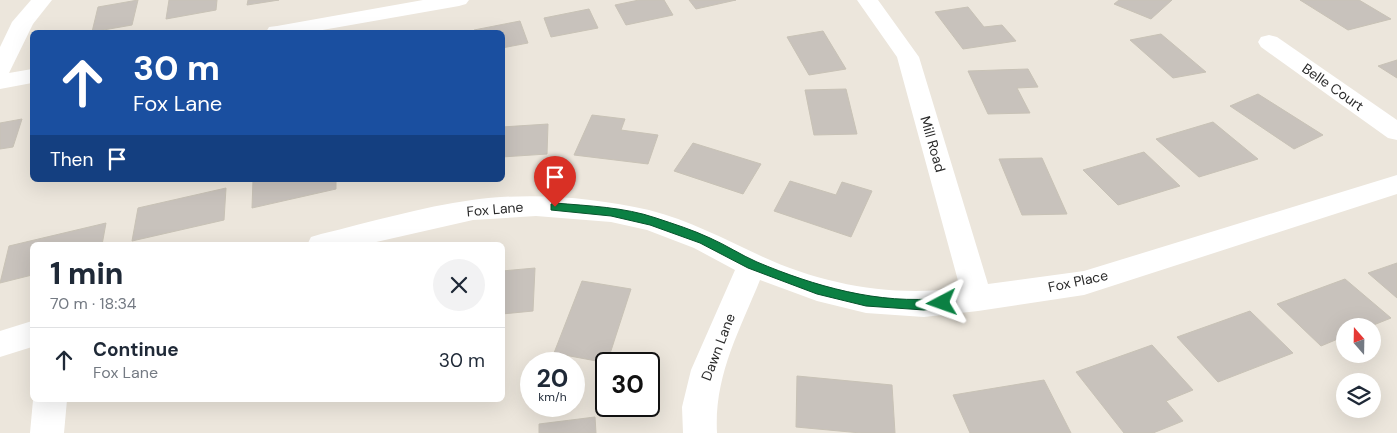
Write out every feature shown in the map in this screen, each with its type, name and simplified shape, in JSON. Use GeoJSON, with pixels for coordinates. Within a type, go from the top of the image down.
{"type":"FeatureCollection","features":[{"type":"Feature","properties":{"kind":"street"},"geometry":{"type":"LineString","coordinates":[[0,70],[23,22],[42,0]]}},
{"type":"Feature","properties":{"kind":"street"},"geometry":{"type":"LineString","coordinates":[[287,30],[422,3],[459,0]]}},
{"type":"Feature","properties":{"kind":"street","name":"Mill Road"},"geometry":{"type":"LineString","coordinates":[[867,0],[880,14],[908,57],[978,299]]}},
{"type":"Feature","properties":{"kind":"street","name":"Belle Court"},"geometry":{"type":"LineString","coordinates":[[1268,42],[1397,132]]}},
{"type":"Feature","properties":{"kind":"street"},"geometry":{"type":"LineString","coordinates":[[0,82],[30,76]]}},
{"type":"Feature","properties":{"kind":"street","name":"Fox Place"},"geometry":{"type":"LineString","coordinates":[[752,265],[817,289],[866,301],[924,305],[978,299],[1084,283],[1397,184]]}},
{"type":"Feature","properties":{"kind":"street","name":"Fox Lane"},"geometry":{"type":"LineString","coordinates":[[334,242],[473,210],[536,206],[611,212],[652,221],[704,240],[752,265]]}},
{"type":"Feature","properties":{"kind":"street","name":"Dawn Lane"},"geometry":{"type":"LineString","coordinates":[[700,433],[699,407],[707,370],[752,265]]}},
{"type":"Feature","properties":{"kind":"street"},"geometry":{"type":"LineString","coordinates":[[0,344],[30,335]]}},
{"type":"Feature","properties":{"kind":"street"},"geometry":{"type":"LineString","coordinates":[[47,433],[50,402]]}},
{"type":"Feature","properties":{"kind":"building"},"geometry":{"type":"Polygon","coordinates":[[[138,0],[132,25],[92,30],[98,7],[138,0]]]}},
{"type":"Feature","properties":{"kind":"building"},"geometry":{"type":"Polygon","coordinates":[[[169,0],[217,0],[216,10],[166,19],[169,0]]]}},
{"type":"Feature","properties":{"kind":"building"},"geometry":{"type":"Polygon","coordinates":[[[248,0],[279,0],[247,5],[248,0]]]}},
{"type":"Feature","properties":{"kind":"building"},"geometry":{"type":"Polygon","coordinates":[[[639,0],[664,0],[673,15],[626,25],[615,5],[639,0]]]}},
{"type":"Feature","properties":{"kind":"building"},"geometry":{"type":"Polygon","coordinates":[[[689,0],[736,0],[696,9],[689,0]]]}},
{"type":"Feature","properties":{"kind":"building"},"geometry":{"type":"Polygon","coordinates":[[[1119,0],[1172,0],[1151,19],[1114,4],[1119,0]]]}},
{"type":"Feature","properties":{"kind":"building"},"geometry":{"type":"Polygon","coordinates":[[[1300,0],[1359,0],[1391,19],[1348,30],[1300,0]]]}},
{"type":"Feature","properties":{"kind":"building"},"geometry":{"type":"Polygon","coordinates":[[[968,7],[984,27],[1002,25],[1016,41],[963,49],[935,12],[968,7]]]}},
{"type":"Feature","properties":{"kind":"building"},"geometry":{"type":"Polygon","coordinates":[[[589,9],[598,28],[551,37],[544,18],[589,9]]]}},
{"type":"Feature","properties":{"kind":"building"},"geometry":{"type":"Polygon","coordinates":[[[520,21],[528,43],[505,47],[505,30],[474,30],[520,21]]]}},
{"type":"Feature","properties":{"kind":"building"},"geometry":{"type":"Polygon","coordinates":[[[823,31],[846,69],[809,75],[787,37],[823,31]]]}},
{"type":"Feature","properties":{"kind":"building"},"geometry":{"type":"Polygon","coordinates":[[[1161,34],[1206,72],[1173,78],[1130,40],[1161,34]]]}},
{"type":"Feature","properties":{"kind":"building"},"geometry":{"type":"Polygon","coordinates":[[[1397,60],[1397,78],[1378,66],[1397,60]]]}},
{"type":"Feature","properties":{"kind":"building"},"geometry":{"type":"Polygon","coordinates":[[[1028,69],[1038,87],[1017,88],[1030,113],[988,114],[968,71],[1028,69]]]}},
{"type":"Feature","properties":{"kind":"building"},"geometry":{"type":"Polygon","coordinates":[[[846,89],[857,134],[814,135],[805,90],[846,89]]]}},
{"type":"Feature","properties":{"kind":"building"},"geometry":{"type":"Polygon","coordinates":[[[1258,94],[1323,135],[1294,149],[1230,106],[1258,94]]]}},
{"type":"Feature","properties":{"kind":"building"},"geometry":{"type":"Polygon","coordinates":[[[592,115],[625,119],[621,130],[658,135],[648,164],[574,155],[592,115]]]}},
{"type":"Feature","properties":{"kind":"building"},"geometry":{"type":"Polygon","coordinates":[[[22,119],[13,147],[0,149],[0,123],[22,119]]]}},
{"type":"Feature","properties":{"kind":"building"},"geometry":{"type":"Polygon","coordinates":[[[1213,122],[1258,159],[1199,177],[1156,139],[1213,122]]]}},
{"type":"Feature","properties":{"kind":"building"},"geometry":{"type":"Polygon","coordinates":[[[548,124],[547,154],[505,157],[505,127],[548,124]]]}},
{"type":"Feature","properties":{"kind":"building"},"geometry":{"type":"Polygon","coordinates":[[[693,143],[761,164],[743,194],[674,171],[693,143]]]}},
{"type":"Feature","properties":{"kind":"building"},"geometry":{"type":"Polygon","coordinates":[[[1144,152],[1180,186],[1118,205],[1083,170],[1144,152]]]}},
{"type":"Feature","properties":{"kind":"building"},"geometry":{"type":"Polygon","coordinates":[[[1042,158],[1067,214],[1022,215],[999,159],[1042,158]]]}},
{"type":"Feature","properties":{"kind":"building"},"geometry":{"type":"Polygon","coordinates":[[[790,181],[836,195],[842,182],[872,191],[851,237],[774,211],[790,181]]]}},
{"type":"Feature","properties":{"kind":"building"},"geometry":{"type":"Polygon","coordinates":[[[253,182],[336,182],[336,189],[252,208],[253,182]]]}},
{"type":"Feature","properties":{"kind":"building"},"geometry":{"type":"Polygon","coordinates":[[[226,188],[224,220],[132,241],[138,208],[226,188]]]}},
{"type":"Feature","properties":{"kind":"building"},"geometry":{"type":"Polygon","coordinates":[[[106,223],[103,242],[30,242],[30,276],[0,283],[9,246],[106,223]]]}},
{"type":"Feature","properties":{"kind":"building"},"geometry":{"type":"Polygon","coordinates":[[[1397,263],[1397,298],[1368,273],[1397,263]]]}},
{"type":"Feature","properties":{"kind":"building"},"geometry":{"type":"Polygon","coordinates":[[[535,268],[533,311],[505,314],[505,271],[535,268]]]}},
{"type":"Feature","properties":{"kind":"building"},"geometry":{"type":"Polygon","coordinates":[[[1345,279],[1391,318],[1381,322],[1381,318],[1336,318],[1336,340],[1321,346],[1277,304],[1345,279]]]}},
{"type":"Feature","properties":{"kind":"building"},"geometry":{"type":"Polygon","coordinates":[[[582,281],[631,289],[611,352],[595,352],[595,361],[585,359],[585,352],[554,352],[582,281]]]}},
{"type":"Feature","properties":{"kind":"building"},"geometry":{"type":"Polygon","coordinates":[[[1250,311],[1293,353],[1218,382],[1177,337],[1250,311]]]}},
{"type":"Feature","properties":{"kind":"building"},"geometry":{"type":"Polygon","coordinates":[[[1152,345],[1193,390],[1166,401],[1183,421],[1153,433],[1124,433],[1076,372],[1152,345]]]}},
{"type":"Feature","properties":{"kind":"building"},"geometry":{"type":"Polygon","coordinates":[[[797,376],[892,385],[895,433],[861,433],[796,427],[797,376]]]}},
{"type":"Feature","properties":{"kind":"building"},"geometry":{"type":"Polygon","coordinates":[[[1044,380],[1071,433],[970,433],[953,395],[1044,380]]]}},
{"type":"Feature","properties":{"kind":"building"},"geometry":{"type":"Polygon","coordinates":[[[595,417],[596,433],[539,433],[539,424],[595,417]]]}},
{"type":"Feature","properties":{"kind":"route"},"geometry":{"type":"LineString","coordinates":[[555,207],[611,212],[652,221],[704,240],[752,265],[817,289],[866,301],[924,305],[942,303]]}}]}
